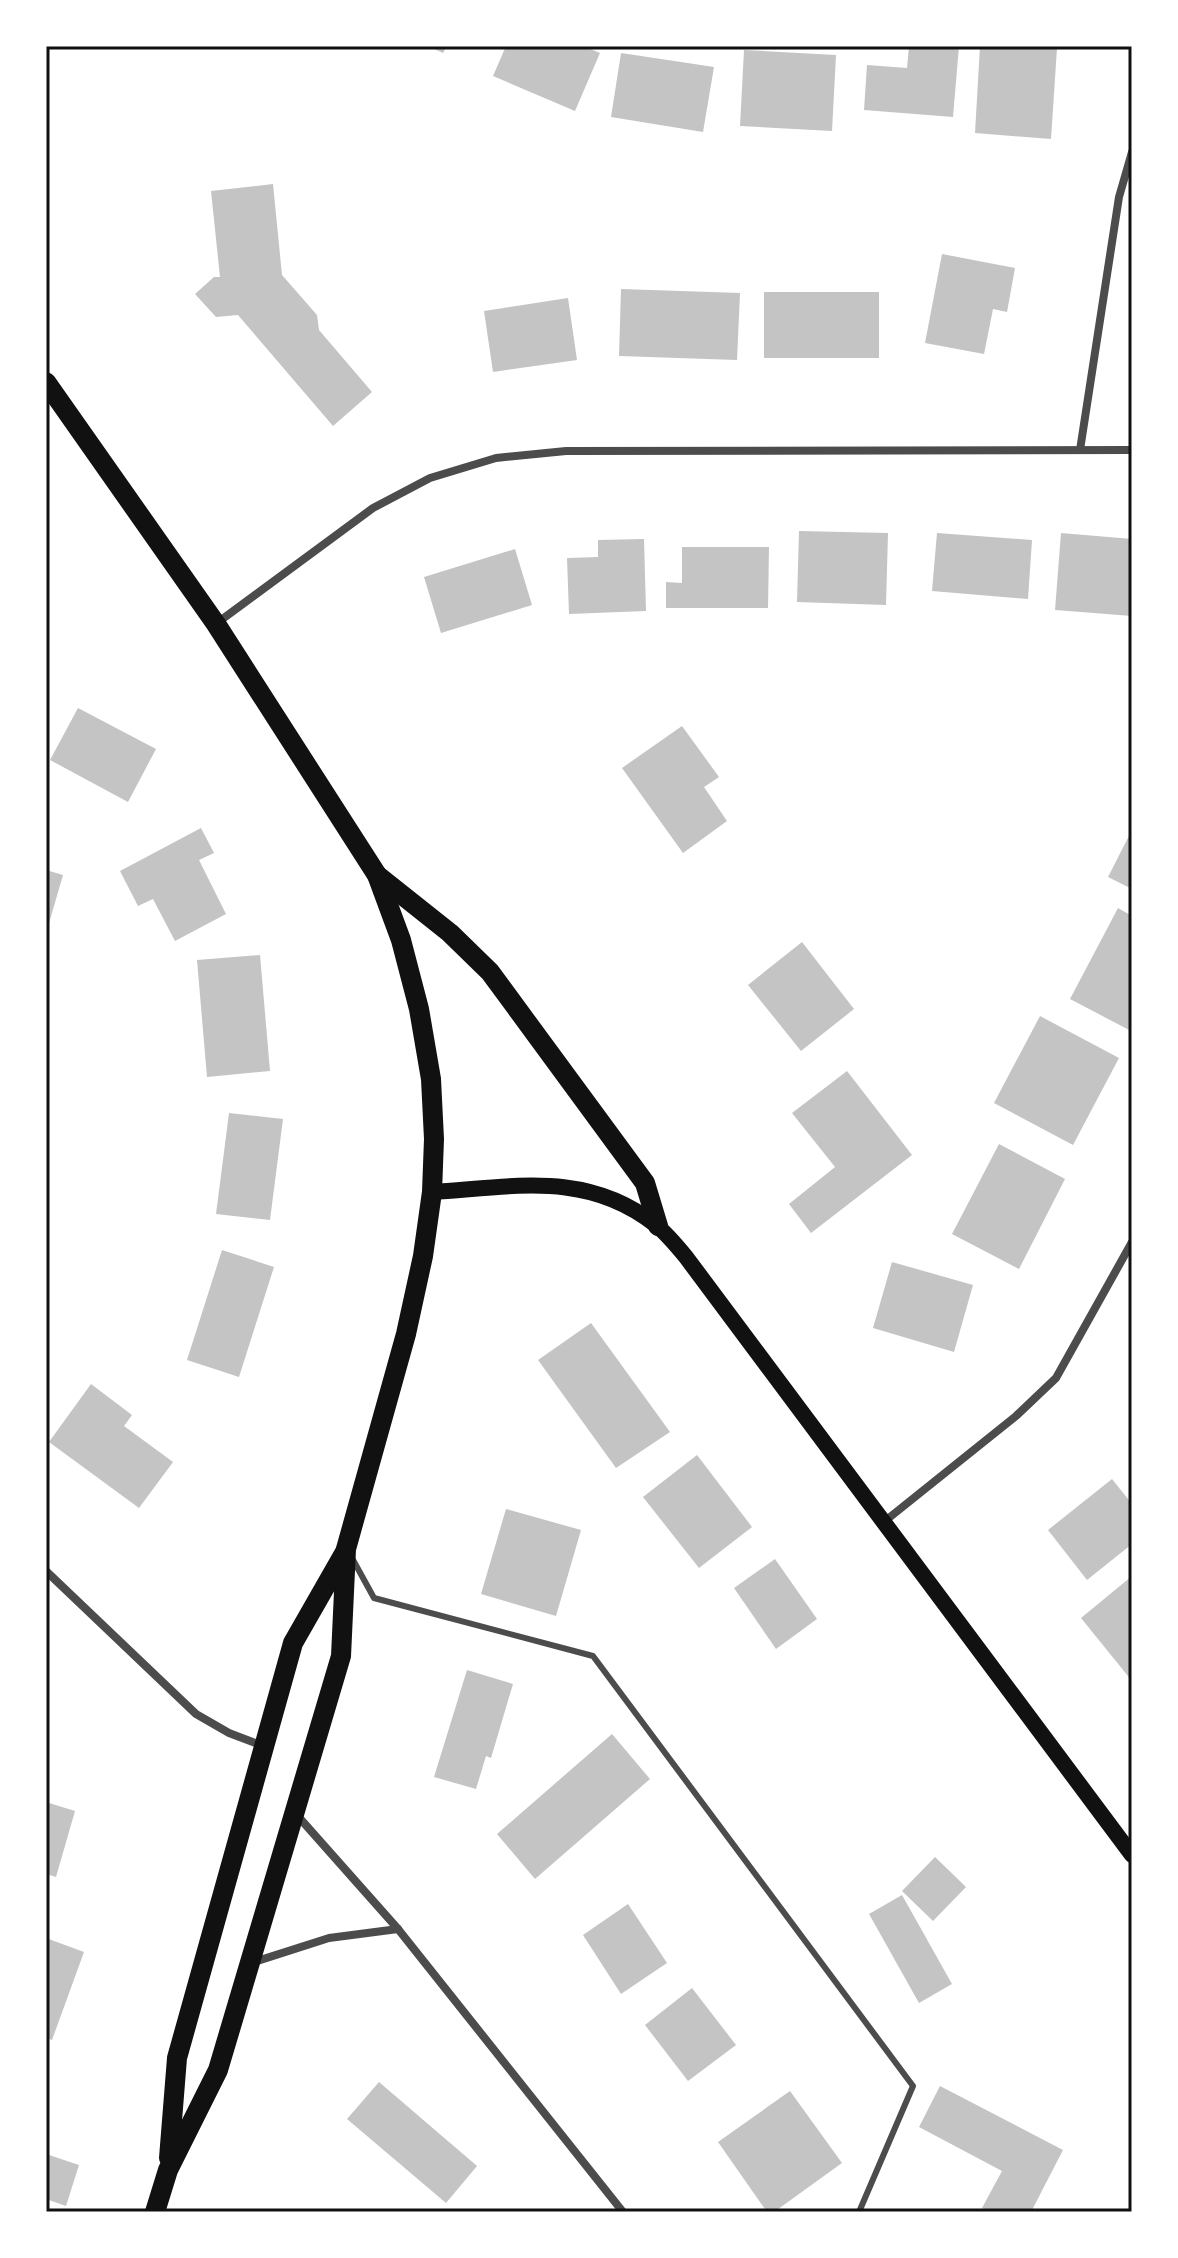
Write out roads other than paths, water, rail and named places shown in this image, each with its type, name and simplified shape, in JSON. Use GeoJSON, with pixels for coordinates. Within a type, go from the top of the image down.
{"type":"FeatureCollection","features":[{"type":"Feature","properties":{"kind":"main road"},"geometry":{"type":"LineString","coordinates":[[46,382],[216,624],[377,875],[401,940],[419,1009],[431,1079],[432,1192],[423,1256],[406,1334],[346,1549],[341,1656],[218,2070],[168,2170],[155,2212]]}},
{"type":"Feature","properties":{"kind":"main road"},"geometry":{"type":"LineString","coordinates":[[377,875],[450,933],[490,972],[645,1183],[658,1226]]}},
{"type":"Feature","properties":{"kind":"main road"},"geometry":{"type":"LineString","coordinates":[[432,1192],[548,1185],[584,1189],[622,1203],[658,1226],[686,1257],[885,1521],[1132,1855]]}},
{"type":"Feature","properties":{"kind":"main road"},"geometry":{"type":"LineString","coordinates":[[168,2170],[177,2058],[293,1643],[346,1549]]}},
{"type":"Feature","properties":{"kind":"street"},"geometry":{"type":"LineString","coordinates":[[1080,450],[1119,197],[1132,152]]}},
{"type":"Feature","properties":{"kind":"street"},"geometry":{"type":"LineString","coordinates":[[216,624],[373,508],[430,478],[496,458],[566,451],[1132,450]]}},
{"type":"Feature","properties":{"kind":"street"},"geometry":{"type":"LineString","coordinates":[[885,1521],[1016,1416],[1056,1378],[1132,1242]]}},
{"type":"Feature","properties":{"kind":"street"},"geometry":{"type":"LineString","coordinates":[[46,1571],[196,1714],[229,1733],[264,1747]]}},
{"type":"Feature","properties":{"kind":"street"},"geometry":{"type":"LineString","coordinates":[[295,1813],[398,1929],[623,2212]]}},
{"type":"Feature","properties":{"kind":"street"},"geometry":{"type":"LineString","coordinates":[[249,1964],[329,1938],[398,1929]]}},
{"type":"Feature","properties":{"kind":"lane"},"geometry":{"type":"LineString","coordinates":[[346,1549],[374,1598],[593,1656],[913,2086],[859,2212]]}}]}
